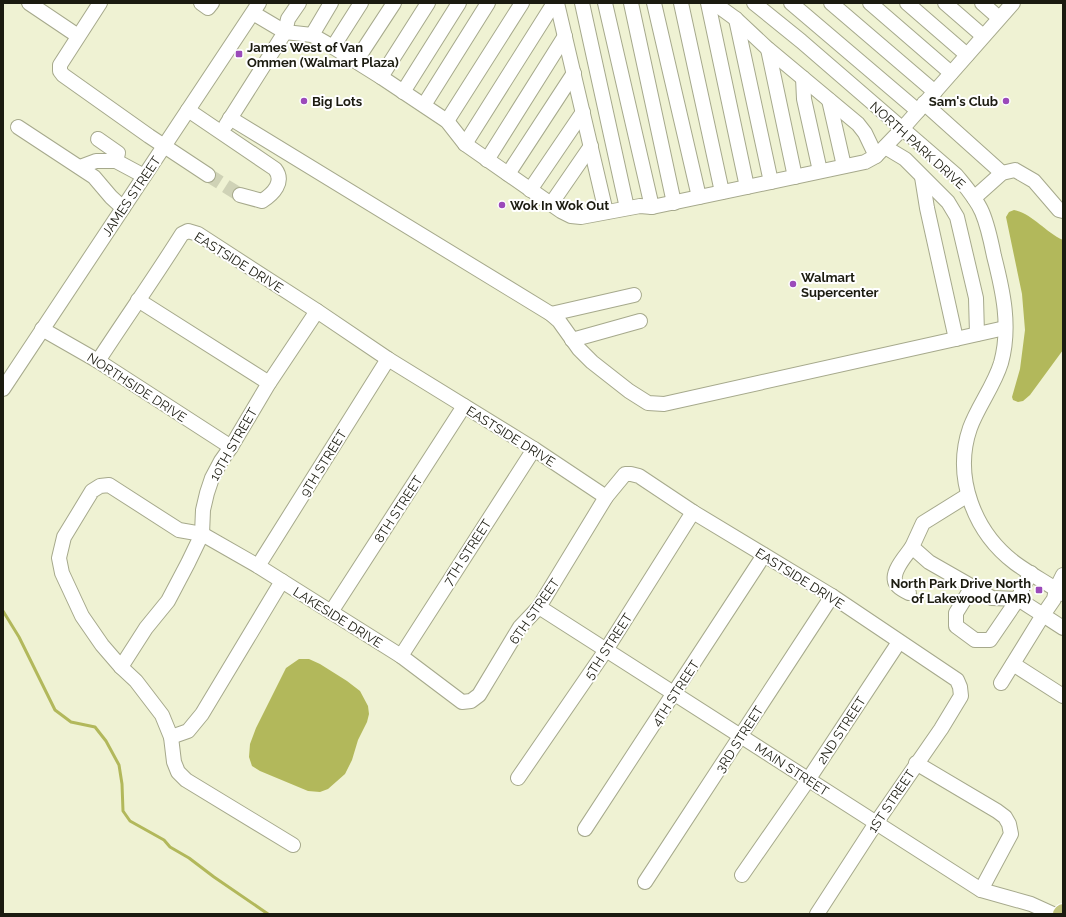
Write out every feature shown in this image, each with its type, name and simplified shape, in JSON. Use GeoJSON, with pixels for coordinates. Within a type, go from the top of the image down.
{"type":"FeatureCollection","features":[{"type":"Feature","properties":{"kind":"street"},"geometry":{"type":"LineString","coordinates":[[29,3],[78,36]]}},
{"type":"Feature","properties":{"kind":"street"},"geometry":{"type":"LineString","coordinates":[[100,3],[60,65],[60,71],[63,75],[164,146],[208,175]]}},
{"type":"Feature","properties":{"kind":"street"},"geometry":{"type":"LineString","coordinates":[[201,3],[208,8],[212,3]]}},
{"type":"Feature","properties":{"kind":"street"},"geometry":{"type":"LineString","coordinates":[[222,132],[285,32],[288,19],[299,3]]}},
{"type":"Feature","properties":{"kind":"street"},"geometry":{"type":"LineString","coordinates":[[312,35],[331,3]]}},
{"type":"Feature","properties":{"kind":"street"},"geometry":{"type":"LineString","coordinates":[[334,47],[361,3]]}},
{"type":"Feature","properties":{"kind":"street"},"geometry":{"type":"LineString","coordinates":[[356,61],[394,3]]}},
{"type":"Feature","properties":{"kind":"street"},"geometry":{"type":"LineString","coordinates":[[381,77],[428,3]]}},
{"type":"Feature","properties":{"kind":"street"},"geometry":{"type":"LineString","coordinates":[[403,92],[460,3]]}},
{"type":"Feature","properties":{"kind":"street"},"geometry":{"type":"LineString","coordinates":[[424,105],[488,3]]}},
{"type":"Feature","properties":{"kind":"street"},"geometry":{"type":"LineString","coordinates":[[447,121],[522,3]]}},
{"type":"Feature","properties":{"kind":"street"},"geometry":{"type":"LineString","coordinates":[[465,144],[555,3]]}},
{"type":"Feature","properties":{"kind":"street"},"geometry":{"type":"LineString","coordinates":[[555,3],[565,36],[606,212]]}},
{"type":"Feature","properties":{"kind":"street"},"geometry":{"type":"LineString","coordinates":[[582,3],[627,208]]}},
{"type":"Feature","properties":{"kind":"street"},"geometry":{"type":"LineString","coordinates":[[605,3],[652,207]]}},
{"type":"Feature","properties":{"kind":"street"},"geometry":{"type":"LineString","coordinates":[[631,3],[674,203]]}},
{"type":"Feature","properties":{"kind":"street"},"geometry":{"type":"LineString","coordinates":[[654,3],[699,197]]}},
{"type":"Feature","properties":{"kind":"street"},"geometry":{"type":"LineString","coordinates":[[680,3],[722,192]]}},
{"type":"Feature","properties":{"kind":"street"},"geometry":{"type":"LineString","coordinates":[[714,3],[747,187]]}},
{"type":"Feature","properties":{"kind":"street"},"geometry":{"type":"LineString","coordinates":[[714,3],[736,19],[768,49],[858,124],[881,152],[905,159],[948,202],[957,218],[976,298],[978,334]]}},
{"type":"Feature","properties":{"kind":"street","name":"NORTH PARK DRIVE"},"geometry":{"type":"LineString","coordinates":[[754,3],[801,41],[956,175],[982,211],[1003,291],[1005,328],[1001,363],[994,381],[976,414],[965,443],[964,458],[966,487],[974,513],[988,536],[1007,556],[1059,591]]}},
{"type":"Feature","properties":{"kind":"street"},"geometry":{"type":"LineString","coordinates":[[792,3],[1002,173]]}},
{"type":"Feature","properties":{"kind":"street"},"geometry":{"type":"LineString","coordinates":[[831,3],[934,92]]}},
{"type":"Feature","properties":{"kind":"street"},"geometry":{"type":"LineString","coordinates":[[870,3],[951,73]]}},
{"type":"Feature","properties":{"kind":"street"},"geometry":{"type":"LineString","coordinates":[[907,3],[967,55]]}},
{"type":"Feature","properties":{"kind":"street"},"geometry":{"type":"LineString","coordinates":[[945,3],[983,36]]}},
{"type":"Feature","properties":{"kind":"street"},"geometry":{"type":"LineString","coordinates":[[982,3],[1000,18]]}},
{"type":"Feature","properties":{"kind":"street"},"geometry":{"type":"LineString","coordinates":[[256,8],[285,32],[312,35],[381,77],[447,121],[465,144],[487,160],[551,204],[571,216],[581,217],[640,206],[652,207],[674,203],[865,162],[881,152],[1013,3]]}},
{"type":"Feature","properties":{"kind":"street","name":"JAMES STREET"},"geometry":{"type":"LineString","coordinates":[[3,389],[256,8]]}},
{"type":"Feature","properties":{"kind":"street"},"geometry":{"type":"LineString","coordinates":[[736,19],[770,182]]}},
{"type":"Feature","properties":{"kind":"street"},"geometry":{"type":"LineString","coordinates":[[487,160],[565,36]]}},
{"type":"Feature","properties":{"kind":"street"},"geometry":{"type":"LineString","coordinates":[[768,49],[795,177]]}},
{"type":"Feature","properties":{"kind":"street"},"geometry":{"type":"LineString","coordinates":[[508,174],[574,73]]}},
{"type":"Feature","properties":{"kind":"street"},"geometry":{"type":"LineString","coordinates":[[803,78],[804,99],[820,171]]}},
{"type":"Feature","properties":{"kind":"street"},"geometry":{"type":"LineString","coordinates":[[829,100],[844,166]]}},
{"type":"Feature","properties":{"kind":"street"},"geometry":{"type":"LineString","coordinates":[[188,110],[275,169],[279,174],[279,183],[272,195],[262,201],[240,195]]}},
{"type":"Feature","properties":{"kind":"street"},"geometry":{"type":"LineString","coordinates":[[530,190],[583,112]]}},
{"type":"Feature","properties":{"kind":"street"},"geometry":{"type":"LineString","coordinates":[[230,118],[551,314],[559,321],[579,349],[592,362],[629,392],[648,403],[664,404],[1005,328]]}},
{"type":"Feature","properties":{"kind":"street"},"geometry":{"type":"LineString","coordinates":[[18,127],[94,177],[111,197],[123,208]]}},
{"type":"Feature","properties":{"kind":"street"},"geometry":{"type":"LineString","coordinates":[[98,139],[118,153],[116,161]]}},
{"type":"Feature","properties":{"kind":"street"},"geometry":{"type":"LineString","coordinates":[[551,204],[591,146]]}},
{"type":"Feature","properties":{"kind":"street"},"geometry":{"type":"LineString","coordinates":[[80,167],[96,161],[116,161],[144,176]]}},
{"type":"Feature","properties":{"kind":"street"},"geometry":{"type":"LineString","coordinates":[[974,198],[1002,173],[1015,170],[1034,181],[1059,210],[1063,211]]}},
{"type":"Feature","properties":{"kind":"street"},"geometry":{"type":"LineString","coordinates":[[922,177],[927,208],[956,339]]}},
{"type":"Feature","properties":{"kind":"street","name":"EASTSIDE DRIVE"},"geometry":{"type":"LineString","coordinates":[[98,361],[157,274],[182,234],[188,231],[198,234],[388,359],[534,449],[606,497],[625,474],[639,476],[693,512],[832,596],[898,642],[957,680],[960,687]]}},
{"type":"Feature","properties":{"kind":"street"},"geometry":{"type":"LineString","coordinates":[[551,314],[634,295]]}},
{"type":"Feature","properties":{"kind":"street"},"geometry":{"type":"LineString","coordinates":[[138,300],[268,383]]}},
{"type":"Feature","properties":{"kind":"street","name":"10TH STREET"},"geometry":{"type":"LineString","coordinates":[[121,667],[146,628],[168,601],[188,563],[202,534],[203,510],[207,493],[212,478],[221,461],[231,447],[268,383],[317,311]]}},
{"type":"Feature","properties":{"kind":"street"},"geometry":{"type":"LineString","coordinates":[[572,340],[640,321]]}},
{"type":"Feature","properties":{"kind":"street","name":"NORTHSIDE DRIVE"},"geometry":{"type":"LineString","coordinates":[[42,329],[98,361],[231,447]]}},
{"type":"Feature","properties":{"kind":"street","name":"9TH STREET"},"geometry":{"type":"LineString","coordinates":[[258,566],[388,359]]}},
{"type":"Feature","properties":{"kind":"street","name":"8TH STREET"},"geometry":{"type":"LineString","coordinates":[[331,612],[464,406]]}},
{"type":"Feature","properties":{"kind":"street","name":"7TH STREET"},"geometry":{"type":"LineString","coordinates":[[401,656],[534,449]]}},
{"type":"Feature","properties":{"kind":"street","name":"LAKESIDE DRIVE"},"geometry":{"type":"LineString","coordinates":[[121,667],[102,645],[82,616],[62,573],[59,558],[64,537],[92,491],[100,486],[110,485],[179,530],[202,534],[258,566],[401,656],[462,702],[471,700]]}},
{"type":"Feature","properties":{"kind":"street"},"geometry":{"type":"LineString","coordinates":[[909,593],[897,585],[894,578],[896,571],[912,546],[922,523],[968,495]]}},
{"type":"Feature","properties":{"kind":"street","name":"6TH STREET"},"geometry":{"type":"LineString","coordinates":[[471,700],[479,695],[520,627],[539,607],[606,497]]}},
{"type":"Feature","properties":{"kind":"street","name":"5TH STREET"},"geometry":{"type":"LineString","coordinates":[[518,778],[606,650],[693,512]]}},
{"type":"Feature","properties":{"kind":"street"},"geometry":{"type":"LineString","coordinates":[[912,546],[928,562],[992,598],[1018,599],[1063,628]]}},
{"type":"Feature","properties":{"kind":"street","name":"4TH STREET"},"geometry":{"type":"LineString","coordinates":[[585,829],[764,555]]}},
{"type":"Feature","properties":{"kind":"street"},"geometry":{"type":"LineString","coordinates":[[972,587],[956,613],[956,626],[975,640],[990,640],[1018,599],[1023,586],[1031,573]]}},
{"type":"Feature","properties":{"kind":"street"},"geometry":{"type":"LineString","coordinates":[[1001,683],[1059,591],[1063,575]]}},
{"type":"Feature","properties":{"kind":"street"},"geometry":{"type":"LineString","coordinates":[[172,737],[188,731],[202,714],[282,581]]}},
{"type":"Feature","properties":{"kind":"street","name":"3RD STREET"},"geometry":{"type":"LineString","coordinates":[[645,882],[832,596]]}},
{"type":"Feature","properties":{"kind":"street","name":"MAIN STREET"},"geometry":{"type":"LineString","coordinates":[[539,607],[981,890],[1031,904],[1053,914]]}},
{"type":"Feature","properties":{"kind":"street","name":"2ND STREET"},"geometry":{"type":"LineString","coordinates":[[742,875],[808,780],[898,642]]}},
{"type":"Feature","properties":{"kind":"street"},"geometry":{"type":"LineString","coordinates":[[1014,664],[1063,696]]}},
{"type":"Feature","properties":{"kind":"street"},"geometry":{"type":"LineString","coordinates":[[121,667],[136,681],[162,715],[172,737],[174,762],[178,772],[186,780],[293,845]]}},
{"type":"Feature","properties":{"kind":"street","name":"1ST STREET"},"geometry":{"type":"LineString","coordinates":[[817,914],[916,763],[941,729],[961,696],[960,687]]}},
{"type":"Feature","properties":{"kind":"street"},"geometry":{"type":"LineString","coordinates":[[916,763],[1005,816],[1009,824],[1011,834],[981,890]]}},
{"type":"Feature","properties":{"kind":"shaded area"},"geometry":{"type":"Polygon","coordinates":[[[1014,210],[1027,215],[1063,240],[1063,350],[1030,395],[1023,401],[1018,402],[1013,400],[1012,397],[1020,369],[1025,330],[1022,294],[1006,217],[1009,212],[1014,210]]]}},
{"type":"Feature","properties":{"kind":"shaded area"},"geometry":{"type":"Polygon","coordinates":[[[299,659],[309,659],[320,664],[347,681],[360,691],[368,706],[369,714],[367,722],[358,740],[352,760],[345,774],[328,789],[320,792],[308,791],[260,771],[252,766],[249,757],[250,744],[256,728],[286,668],[299,659]]]}},
{"type":"Feature","properties":{"kind":"waterway"},"geometry":{"type":"LineString","coordinates":[[3,611],[19,637],[55,710],[71,722],[95,727],[106,741],[119,765],[122,784],[123,811],[130,821],[164,840],[170,847],[189,858],[268,914]]}},
{"type":"Feature","properties":{"kind":"tunnel"},"geometry":{"type":"LineString","coordinates":[[208,175],[240,195]]}},
{"type":"Feature","properties":{"kind":"place","name":"James West of Van Ommen (Walmart Plaza)"},"geometry":{"type":"Point","coordinates":[239,54]}},
{"type":"Feature","properties":{"kind":"place","name":"Big Lots"},"geometry":{"type":"Point","coordinates":[304,101]}},
{"type":"Feature","properties":{"kind":"place","name":"Sam's Club"},"geometry":{"type":"Point","coordinates":[1006,101]}},
{"type":"Feature","properties":{"kind":"place","name":"Wok In Wok Out"},"geometry":{"type":"Point","coordinates":[502,205]}},
{"type":"Feature","properties":{"kind":"place","name":"Walmart Supercenter"},"geometry":{"type":"Point","coordinates":[793,284]}},
{"type":"Feature","properties":{"kind":"place","name":"North Park Drive North of Lakewood (AMR)"},"geometry":{"type":"Point","coordinates":[1039,590]}}]}
